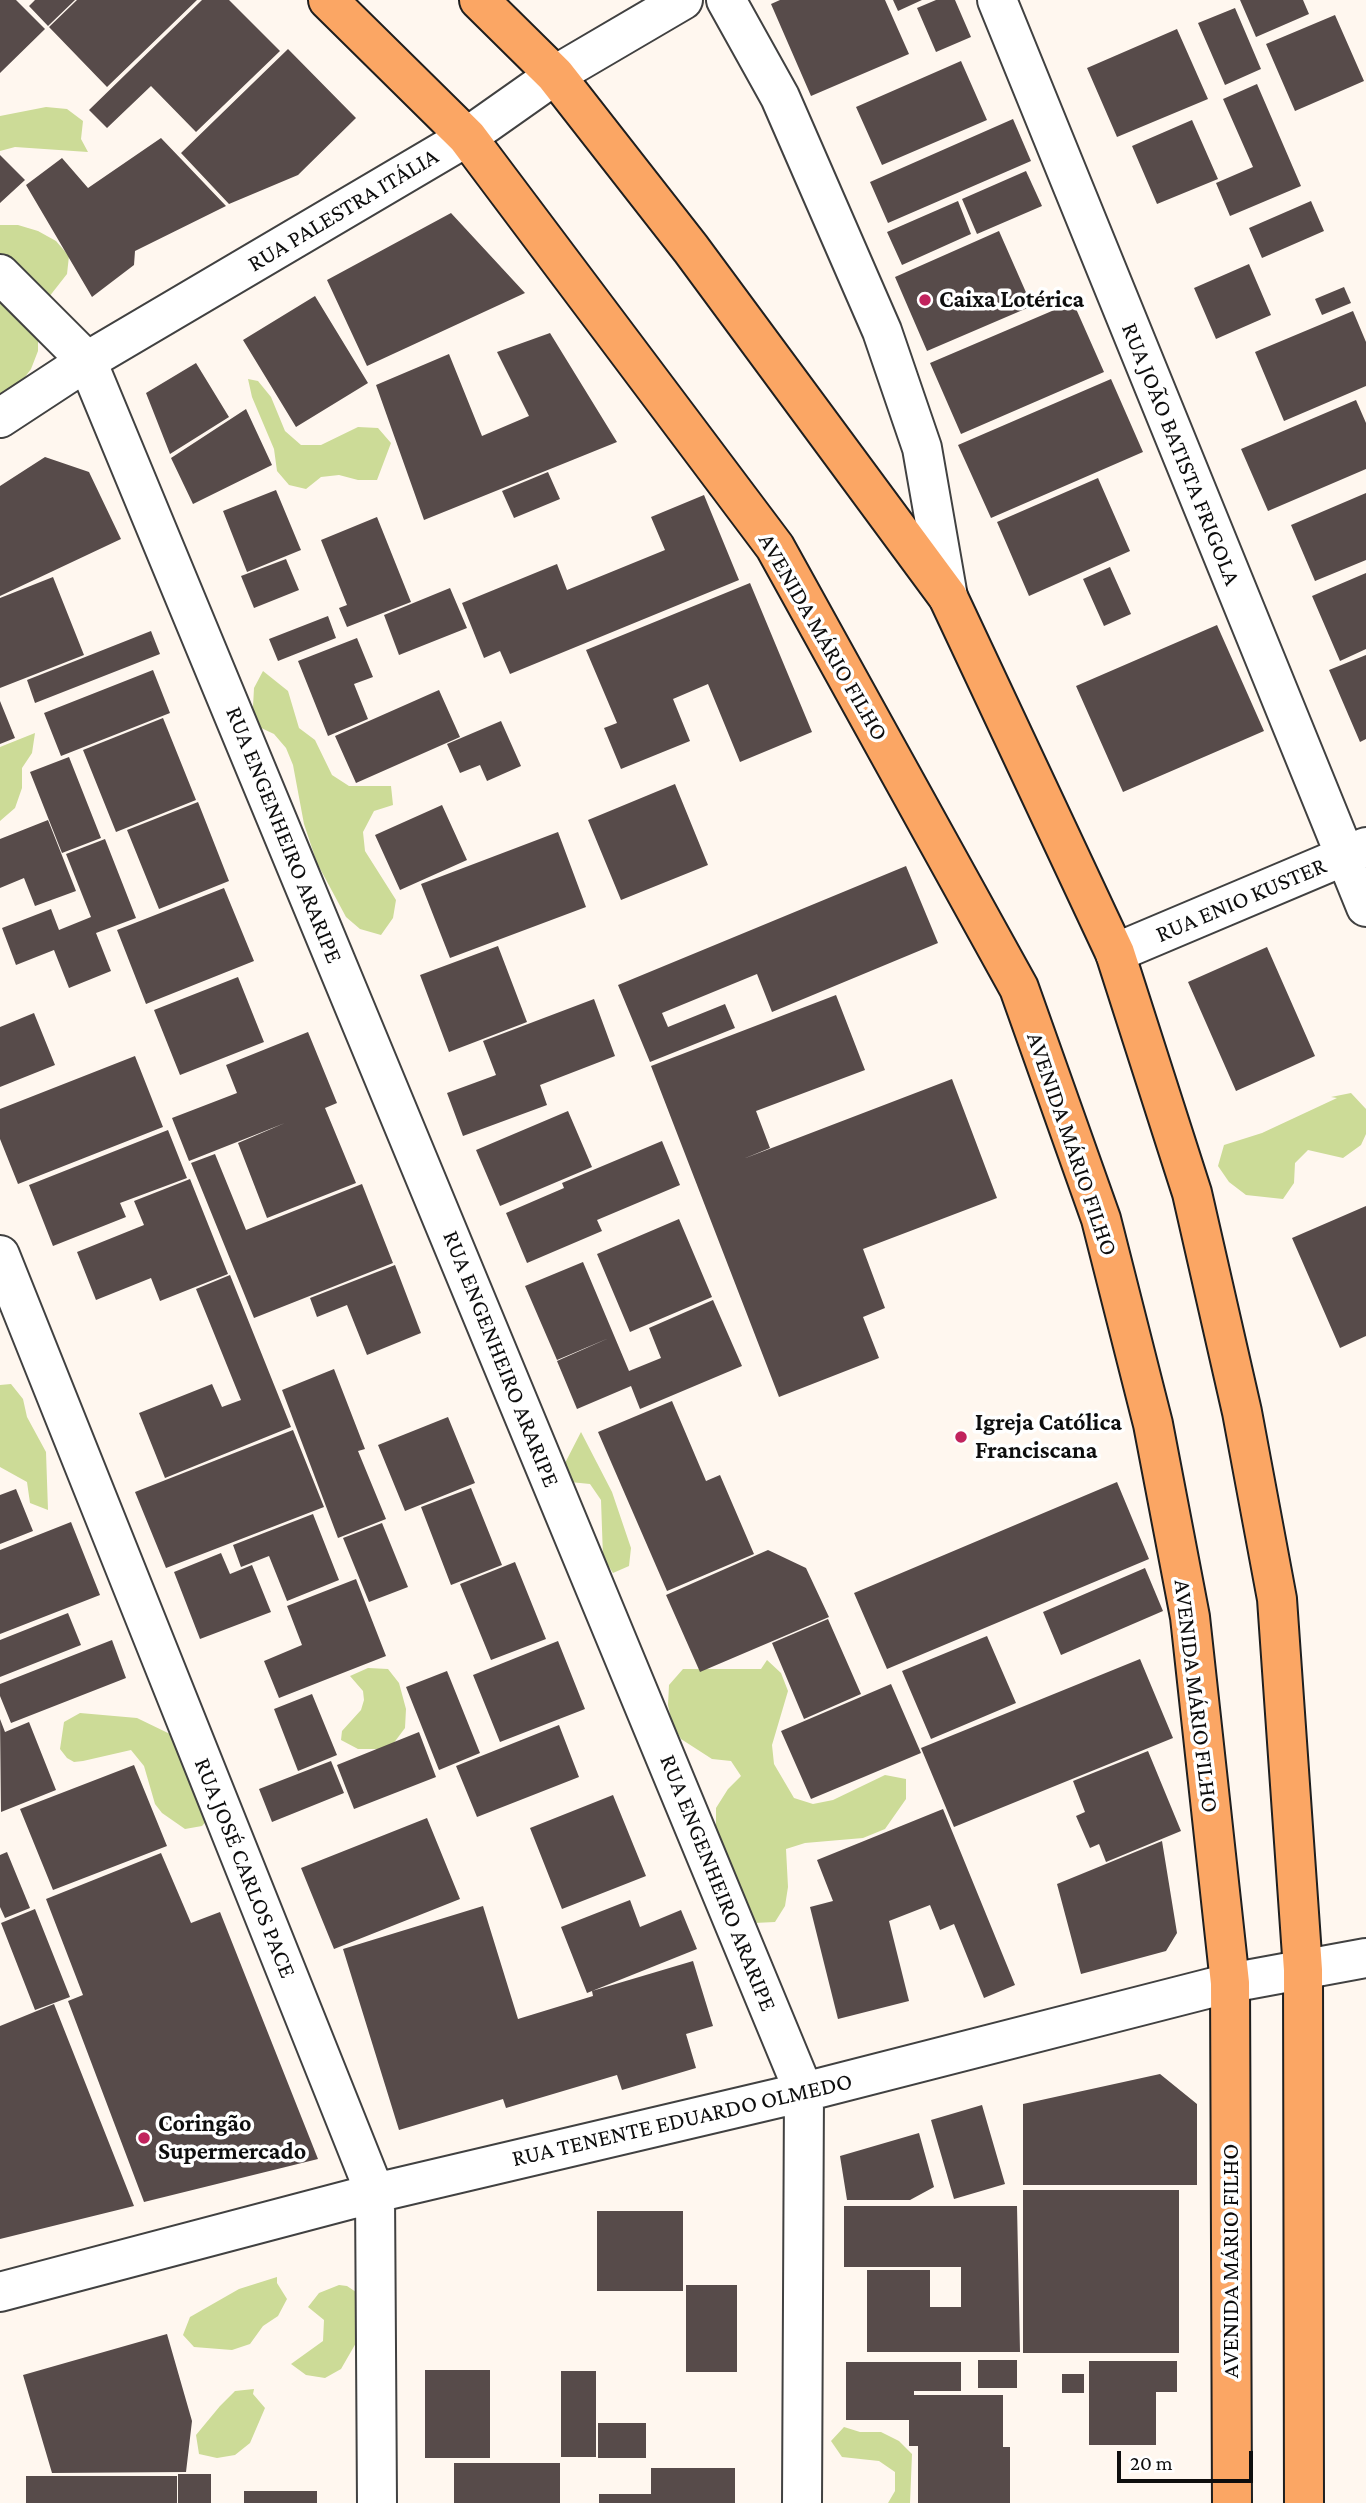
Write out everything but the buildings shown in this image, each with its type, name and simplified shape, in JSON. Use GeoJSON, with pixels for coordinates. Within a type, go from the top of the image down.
{"type":"FeatureCollection","features":[{"type":"Feature","properties":{"kind":"main road","name":"AVENIDA MÁRIO FILHO"},"geometry":{"type":"LineString","coordinates":[[328,0],[467,137],[775,547],[1019,988],[1101,1219],[1153,1424],[1190,1618],[1230,1983],[1232,2503]]}},
{"type":"Feature","properties":{"kind":"main road"},"geometry":{"type":"LineString","coordinates":[[479,0],[555,75],[691,249],[948,597],[1115,953],[1192,1193],[1242,1412],[1277,1599],[1303,1970],[1304,2503]]}},
{"type":"Feature","properties":{"kind":"street","name":"RUA PALESTRA ITÁLIA"},"geometry":{"type":"LineString","coordinates":[[0,418],[88,361],[467,137],[555,75],[683,0]]}},
{"type":"Feature","properties":{"kind":"street"},"geometry":{"type":"LineString","coordinates":[[726,0],[780,97],[882,331],[922,448],[948,597]]}},
{"type":"Feature","properties":{"kind":"street","name":"RUA JOÃO BATISTA FRIGOLA"},"geometry":{"type":"LineString","coordinates":[[997,0],[1354,852],[1366,907]]}},
{"type":"Feature","properties":{"kind":"street","name":"RUA ENGENHEIRO ARARIPE"},"geometry":{"type":"LineString","coordinates":[[0,274],[88,361],[804,2092],[802,2503]]}},
{"type":"Feature","properties":{"kind":"street","name":"RUA ENIO KUSTER"},"geometry":{"type":"LineString","coordinates":[[1115,953],[1354,852]]}},
{"type":"Feature","properties":{"kind":"street","name":"RUA JOSÉ CARLOS PACE"},"geometry":{"type":"LineString","coordinates":[[0,1255],[375,2193],[377,2503]]}},
{"type":"Feature","properties":{"kind":"street","name":"RUA TENENTE EDUARDO OLMEDO"},"geometry":{"type":"LineString","coordinates":[[0,2292],[375,2193],[804,2092],[1230,1983],[1366,1958]]}},
{"type":"Feature","properties":{"kind":"green space"},"geometry":{"type":"Polygon","coordinates":[[[46,107],[67,109],[83,121],[81,139],[88,152],[15,147],[0,151],[0,116],[46,107]]]}},
{"type":"Feature","properties":{"kind":"green space"},"geometry":{"type":"Polygon","coordinates":[[[0,225],[18,225],[38,231],[56,241],[69,256],[67,274],[38,311],[38,351],[31,369],[19,385],[0,395],[0,225]]]}},
{"type":"Feature","properties":{"kind":"green space"},"geometry":{"type":"Polygon","coordinates":[[[248,379],[258,381],[271,397],[285,431],[301,445],[321,445],[358,427],[378,428],[391,443],[377,480],[358,480],[339,475],[321,477],[306,489],[289,485],[277,471],[274,449],[252,397],[248,379]]]}},
{"type":"Feature","properties":{"kind":"green space"},"geometry":{"type":"Polygon","coordinates":[[[263,671],[288,691],[299,728],[315,740],[332,775],[349,786],[391,786],[393,805],[374,811],[363,832],[365,851],[396,900],[393,918],[381,935],[360,929],[346,917],[317,863],[304,824],[293,765],[286,748],[274,734],[257,726],[253,707],[254,688],[263,671]]]}},
{"type":"Feature","properties":{"kind":"green space"},"geometry":{"type":"Polygon","coordinates":[[[35,733],[32,753],[22,768],[22,788],[15,808],[0,821],[0,747],[35,733]]]}},
{"type":"Feature","properties":{"kind":"green space"},"geometry":{"type":"Polygon","coordinates":[[[1351,1093],[1366,1109],[1366,1134],[1361,1145],[1343,1158],[1308,1150],[1295,1163],[1294,1183],[1283,1199],[1246,1195],[1229,1182],[1218,1166],[1224,1145],[1262,1133],[1337,1098],[1331,1097],[1351,1093]]]}},
{"type":"Feature","properties":{"kind":"green space"},"geometry":{"type":"Polygon","coordinates":[[[11,1384],[23,1399],[27,1417],[46,1452],[48,1510],[30,1503],[27,1482],[0,1467],[0,1385],[11,1384]]]}},
{"type":"Feature","properties":{"kind":"green space"},"geometry":{"type":"Polygon","coordinates":[[[581,1432],[612,1492],[631,1548],[629,1566],[613,1573],[603,1557],[601,1500],[590,1484],[570,1482],[564,1465],[581,1432]]]}},
{"type":"Feature","properties":{"kind":"green space"},"geometry":{"type":"Polygon","coordinates":[[[767,1660],[781,1673],[788,1691],[772,1745],[774,1764],[794,1798],[813,1804],[833,1800],[885,1775],[906,1779],[906,1799],[885,1829],[863,1838],[805,1843],[786,1849],[788,1887],[785,1906],[775,1922],[754,1923],[716,1865],[716,1808],[728,1789],[741,1776],[731,1761],[712,1759],[681,1739],[672,1723],[668,1705],[669,1685],[683,1669],[761,1669],[767,1660]]]}},
{"type":"Feature","properties":{"kind":"green space"},"geometry":{"type":"Polygon","coordinates":[[[368,1668],[388,1669],[399,1683],[406,1709],[405,1728],[393,1744],[384,1749],[358,1749],[341,1740],[342,1731],[361,1710],[364,1700],[363,1691],[350,1676],[368,1668]]]}},
{"type":"Feature","properties":{"kind":"green space"},"geometry":{"type":"Polygon","coordinates":[[[80,1713],[137,1718],[170,1734],[177,1743],[209,1818],[202,1826],[185,1829],[162,1813],[155,1804],[144,1766],[131,1750],[83,1761],[74,1762],[67,1758],[60,1749],[64,1722],[80,1713]]]}},
{"type":"Feature","properties":{"kind":"green space"},"geometry":{"type":"Polygon","coordinates":[[[277,2277],[277,2283],[287,2299],[278,2316],[263,2326],[250,2344],[232,2350],[194,2347],[183,2335],[190,2317],[239,2289],[277,2277]]]}},
{"type":"Feature","properties":{"kind":"green space"},"geometry":{"type":"Polygon","coordinates":[[[339,2285],[347,2286],[365,2298],[360,2336],[341,2369],[325,2378],[306,2375],[291,2364],[323,2341],[324,2320],[308,2307],[319,2293],[339,2285]]]}},
{"type":"Feature","properties":{"kind":"green space"},"geometry":{"type":"Polygon","coordinates":[[[254,2389],[253,2394],[265,2408],[250,2443],[235,2455],[217,2458],[199,2454],[196,2435],[220,2406],[235,2391],[254,2389]]]}},
{"type":"Feature","properties":{"kind":"green space"},"geometry":{"type":"Polygon","coordinates":[[[844,2427],[860,2432],[881,2432],[899,2441],[912,2454],[910,2503],[888,2503],[895,2491],[895,2472],[879,2461],[842,2457],[831,2441],[844,2427]]]}},
{"type":"Feature","properties":{"kind":"place","name":"Caixa Lotérica"},"geometry":{"type":"Point","coordinates":[925,300]}},
{"type":"Feature","properties":{"kind":"place","name":"Igreja Católica Franciscana"},"geometry":{"type":"Point","coordinates":[961,1437]}},
{"type":"Feature","properties":{"kind":"place","name":"Coringão Supermercado"},"geometry":{"type":"Point","coordinates":[144,2138]}}]}
